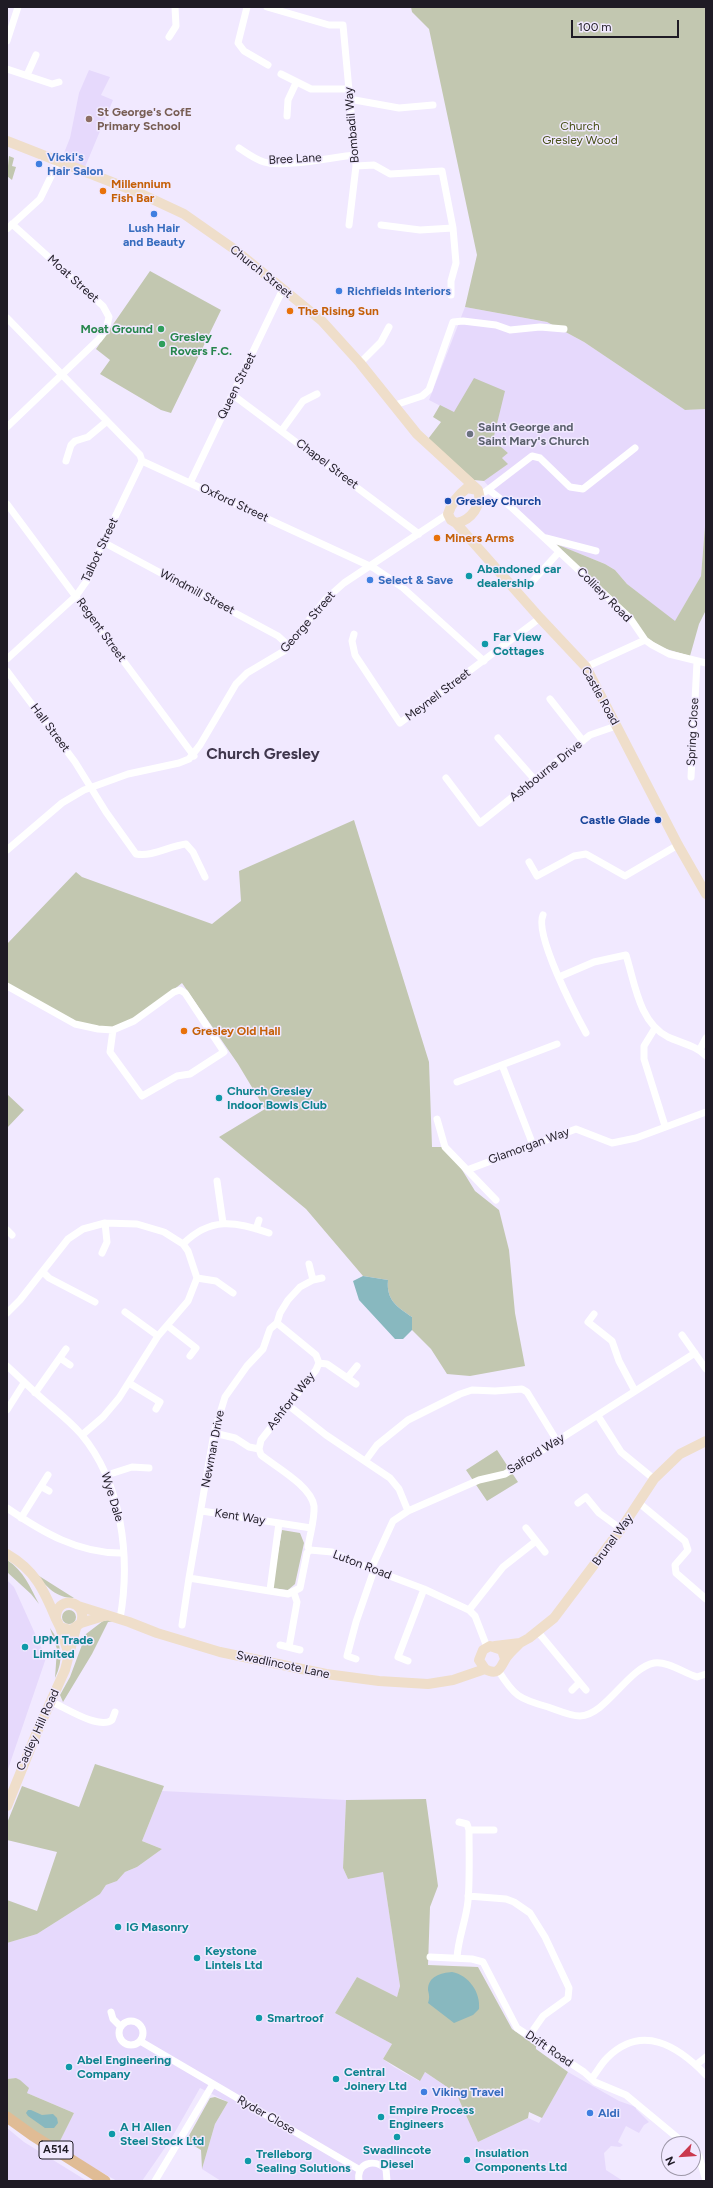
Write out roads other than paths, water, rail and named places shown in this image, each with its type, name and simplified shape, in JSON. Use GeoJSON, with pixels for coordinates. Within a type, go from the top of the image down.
{"type":"FeatureCollection","features":[{"type":"Feature","properties":{"kind":"main road","name":"A514"},"geometry":{"type":"LineString","coordinates":[[7,2117],[32,2135],[106,2181]]}},
{"type":"Feature","properties":{"kind":"street"},"geometry":{"type":"LineString","coordinates":[[7,41],[18,7]]}},
{"type":"Feature","properties":{"kind":"street"},"geometry":{"type":"LineString","coordinates":[[170,37],[176,26],[175,7]]}},
{"type":"Feature","properties":{"kind":"street"},"geometry":{"type":"LineString","coordinates":[[247,7],[238,42],[244,51],[268,65]]}},
{"type":"Feature","properties":{"kind":"street","name":"Bombadil Way"},"geometry":{"type":"LineString","coordinates":[[266,7],[329,25],[343,25],[356,166],[349,225]]}},
{"type":"Feature","properties":{"kind":"street"},"geometry":{"type":"LineString","coordinates":[[27,75],[36,55]]}},
{"type":"Feature","properties":{"kind":"street"},"geometry":{"type":"LineString","coordinates":[[7,69],[52,84],[59,82]]}},
{"type":"Feature","properties":{"kind":"street"},"geometry":{"type":"LineString","coordinates":[[280,74],[311,89],[348,88]]}},
{"type":"Feature","properties":{"kind":"street"},"geometry":{"type":"LineString","coordinates":[[286,116],[288,100],[296,83]]}},
{"type":"Feature","properties":{"kind":"street"},"geometry":{"type":"LineString","coordinates":[[349,99],[400,108],[433,104]]}},
{"type":"Feature","properties":{"kind":"street","name":"Church Street"},"geometry":{"type":"LineString","coordinates":[[7,141],[59,160],[137,192],[184,214],[234,249],[322,321],[360,363],[417,434],[479,493]]}},
{"type":"Feature","properties":{"kind":"street","name":"Bree Lane"},"geometry":{"type":"LineString","coordinates":[[239,148],[252,157],[265,162],[286,162],[355,155]]}},
{"type":"Feature","properties":{"kind":"street"},"geometry":{"type":"LineString","coordinates":[[10,227],[40,199],[59,160]]}},
{"type":"Feature","properties":{"kind":"street"},"geometry":{"type":"LineString","coordinates":[[356,166],[374,165],[390,174],[442,171],[453,228],[456,263],[451,281],[451,295]]}},
{"type":"Feature","properties":{"kind":"street"},"geometry":{"type":"LineString","coordinates":[[381,225],[420,230],[453,228]]}},
{"type":"Feature","properties":{"kind":"street","name":"Moat Street"},"geometry":{"type":"LineString","coordinates":[[10,227],[103,306],[109,317],[106,330],[99,339],[61,375]]}},
{"type":"Feature","properties":{"kind":"street","name":"Queen Street"},"geometry":{"type":"LineString","coordinates":[[190,483],[283,289]]}},
{"type":"Feature","properties":{"kind":"street","name":"Oxford Street"},"geometry":{"type":"LineString","coordinates":[[7,318],[106,422],[140,455],[142,461],[369,566],[402,587],[484,661]]}},
{"type":"Feature","properties":{"kind":"street"},"geometry":{"type":"LineString","coordinates":[[395,405],[422,396],[428,390],[453,322],[463,321],[496,325],[510,330],[540,327],[564,329]]}},
{"type":"Feature","properties":{"kind":"street"},"geometry":{"type":"LineString","coordinates":[[360,363],[381,342],[389,327]]}},
{"type":"Feature","properties":{"kind":"street"},"geometry":{"type":"LineString","coordinates":[[7,427],[61,375]]}},
{"type":"Feature","properties":{"kind":"street"},"geometry":{"type":"LineString","coordinates":[[282,430],[303,400],[317,394]]}},
{"type":"Feature","properties":{"kind":"street","name":"Chapel Street"},"geometry":{"type":"LineString","coordinates":[[233,395],[282,430],[419,534]]}},
{"type":"Feature","properties":{"kind":"street"},"geometry":{"type":"LineString","coordinates":[[66,461],[71,445],[75,441],[88,437],[106,422]]}},
{"type":"Feature","properties":{"kind":"street"},"geometry":{"type":"LineString","coordinates":[[479,493],[489,490],[532,456],[540,458],[570,487],[583,489],[635,448]]}},
{"type":"Feature","properties":{"kind":"street","name":"Talbot Street"},"geometry":{"type":"LineString","coordinates":[[7,659],[76,596],[88,579],[103,542],[142,461]]}},
{"type":"Feature","properties":{"kind":"street"},"geometry":{"type":"LineString","coordinates":[[448,514],[462,492],[464,486],[462,476]]}},
{"type":"Feature","properties":{"kind":"street"},"geometry":{"type":"LineString","coordinates":[[462,492],[467,488],[473,487],[479,493]]}},
{"type":"Feature","properties":{"kind":"street","name":"Colliery Road"},"geometry":{"type":"LineString","coordinates":[[489,490],[512,507],[630,618],[645,640]]}},
{"type":"Feature","properties":{"kind":"street"},"geometry":{"type":"LineString","coordinates":[[456,523],[462,522],[475,511],[479,493]]}},
{"type":"Feature","properties":{"kind":"street","name":"Regent Street"},"geometry":{"type":"LineString","coordinates":[[7,505],[194,756]]}},
{"type":"Feature","properties":{"kind":"street","name":"George Street"},"geometry":{"type":"LineString","coordinates":[[194,756],[241,678],[254,668],[276,657],[289,646],[326,599],[344,583],[448,514]]}},
{"type":"Feature","properties":{"kind":"street","name":"Castle Road"},"geometry":{"type":"LineString","coordinates":[[448,514],[451,520],[456,523],[540,618],[586,667],[678,845],[706,894]]}},
{"type":"Feature","properties":{"kind":"street"},"geometry":{"type":"LineString","coordinates":[[544,537],[596,551]]}},
{"type":"Feature","properties":{"kind":"street","name":"Windmill Street"},"geometry":{"type":"LineString","coordinates":[[103,542],[264,629],[289,646]]}},
{"type":"Feature","properties":{"kind":"street"},"geometry":{"type":"LineString","coordinates":[[530,584],[559,552]]}},
{"type":"Feature","properties":{"kind":"street","name":"Meynell Street"},"geometry":{"type":"LineString","coordinates":[[354,634],[352,641],[355,655],[400,723],[540,618]]}},
{"type":"Feature","properties":{"kind":"street"},"geometry":{"type":"LineString","coordinates":[[586,667],[645,640],[669,654],[706,663]]}},
{"type":"Feature","properties":{"kind":"street","name":"Spring Close"},"geometry":{"type":"LineString","coordinates":[[690,777],[697,662]]}},
{"type":"Feature","properties":{"kind":"street","name":"Hall Street"},"geometry":{"type":"LineString","coordinates":[[7,671],[92,786],[106,812],[136,854],[147,856],[173,845],[186,844],[193,852],[205,877]]}},
{"type":"Feature","properties":{"kind":"street"},"geometry":{"type":"LineString","coordinates":[[550,699],[583,741]]}},
{"type":"Feature","properties":{"kind":"street","name":"Ashbourne Drive"},"geometry":{"type":"LineString","coordinates":[[446,778],[480,823],[590,736],[616,726]]}},
{"type":"Feature","properties":{"kind":"street"},"geometry":{"type":"LineString","coordinates":[[498,738],[535,780]]}},
{"type":"Feature","properties":{"kind":"street"},"geometry":{"type":"LineString","coordinates":[[7,850],[62,803],[92,786],[135,772],[185,762],[194,756]]}},
{"type":"Feature","properties":{"kind":"street"},"geometry":{"type":"LineString","coordinates":[[529,862],[537,876],[574,856],[586,854],[625,876],[678,845]]}},
{"type":"Feature","properties":{"kind":"street"},"geometry":{"type":"LineString","coordinates":[[543,915],[540,921],[543,933],[566,996],[586,1033]]}},
{"type":"Feature","properties":{"kind":"street"},"geometry":{"type":"LineString","coordinates":[[560,977],[594,962],[626,955],[644,1015],[655,1028],[675,1040],[700,1049],[706,1056]]}},
{"type":"Feature","properties":{"kind":"street"},"geometry":{"type":"LineString","coordinates":[[7,986],[75,1024],[91,1029],[113,1030],[134,1021],[174,992],[180,990],[185,993],[224,1052],[190,1074],[177,1076],[142,1096],[110,1052],[113,1030]]}},
{"type":"Feature","properties":{"kind":"street"},"geometry":{"type":"LineString","coordinates":[[655,1028],[644,1046],[644,1059],[664,1126]]}},
{"type":"Feature","properties":{"kind":"street"},"geometry":{"type":"LineString","coordinates":[[700,1049],[706,1038]]}},
{"type":"Feature","properties":{"kind":"street"},"geometry":{"type":"LineString","coordinates":[[457,1082],[557,1044]]}},
{"type":"Feature","properties":{"kind":"street"},"geometry":{"type":"LineString","coordinates":[[502,1065],[533,1145]]}},
{"type":"Feature","properties":{"kind":"street","name":"Glamorgan Way"},"geometry":{"type":"LineString","coordinates":[[466,1170],[576,1129],[612,1143],[636,1138],[664,1126],[706,1112]]}},
{"type":"Feature","properties":{"kind":"street"},"geometry":{"type":"LineString","coordinates":[[437,1119],[446,1147],[466,1170],[496,1200]]}},
{"type":"Feature","properties":{"kind":"street"},"geometry":{"type":"LineString","coordinates":[[217,1181],[223,1223]]}},
{"type":"Feature","properties":{"kind":"street"},"geometry":{"type":"LineString","coordinates":[[256,1229],[259,1220]]}},
{"type":"Feature","properties":{"kind":"street"},"geometry":{"type":"LineString","coordinates":[[102,1253],[107,1242],[105,1223]]}},
{"type":"Feature","properties":{"kind":"street"},"geometry":{"type":"LineString","coordinates":[[7,1313],[43,1272],[68,1239],[82,1229],[105,1223],[137,1224],[164,1232],[188,1250],[197,1278],[188,1300],[168,1326],[158,1336],[129,1383],[103,1417],[82,1435]]}},
{"type":"Feature","properties":{"kind":"street"},"geometry":{"type":"LineString","coordinates":[[182,1244],[191,1236],[206,1227],[223,1223],[269,1233]]}},
{"type":"Feature","properties":{"kind":"street"},"geometry":{"type":"LineString","coordinates":[[309,1264],[313,1280]]}},
{"type":"Feature","properties":{"kind":"street"},"geometry":{"type":"LineString","coordinates":[[43,1272],[49,1278],[95,1302]]}},
{"type":"Feature","properties":{"kind":"street"},"geometry":{"type":"LineString","coordinates":[[197,1278],[216,1281],[233,1293]]}},
{"type":"Feature","properties":{"kind":"street","name":"Newman Drive"},"geometry":{"type":"LineString","coordinates":[[182,1625],[214,1433],[225,1397],[247,1366],[258,1356],[270,1329],[277,1323],[280,1313],[288,1300],[300,1287],[313,1280],[322,1278]]}},
{"type":"Feature","properties":{"kind":"street"},"geometry":{"type":"LineString","coordinates":[[126,1312],[158,1336]]}},
{"type":"Feature","properties":{"kind":"street"},"geometry":{"type":"LineString","coordinates":[[594,1314],[588,1322],[612,1341],[619,1362],[635,1391]]}},
{"type":"Feature","properties":{"kind":"street","name":"Ashford Way"},"geometry":{"type":"LineString","coordinates":[[259,1449],[261,1440],[316,1370],[318,1363],[316,1355],[277,1323]]}},
{"type":"Feature","properties":{"kind":"street"},"geometry":{"type":"LineString","coordinates":[[168,1326],[196,1348],[190,1356]]}},
{"type":"Feature","properties":{"kind":"street"},"geometry":{"type":"LineString","coordinates":[[682,1335],[706,1369]]}},
{"type":"Feature","properties":{"kind":"street"},"geometry":{"type":"LineString","coordinates":[[35,1393],[66,1349]]}},
{"type":"Feature","properties":{"kind":"street","name":"Salford Way"},"geometry":{"type":"LineString","coordinates":[[356,1659],[347,1656],[356,1622],[373,1570],[393,1521],[408,1511],[479,1480],[505,1474],[695,1353]]}},
{"type":"Feature","properties":{"kind":"street"},"geometry":{"type":"LineString","coordinates":[[60,1358],[70,1365]]}},
{"type":"Feature","properties":{"kind":"street"},"geometry":{"type":"LineString","coordinates":[[318,1363],[327,1364],[348,1377],[356,1384]]}},
{"type":"Feature","properties":{"kind":"street","name":"Wye Dale"},"geometry":{"type":"LineString","coordinates":[[7,1366],[82,1435],[107,1475],[121,1528],[125,1576],[120,1619]]}},
{"type":"Feature","properties":{"kind":"street"},"geometry":{"type":"LineString","coordinates":[[348,1377],[357,1366]]}},
{"type":"Feature","properties":{"kind":"street"},"geometry":{"type":"LineString","coordinates":[[7,1410],[24,1383]]}},
{"type":"Feature","properties":{"kind":"street"},"geometry":{"type":"LineString","coordinates":[[129,1383],[160,1402],[156,1410]]}},
{"type":"Feature","properties":{"kind":"street"},"geometry":{"type":"LineString","coordinates":[[366,1460],[377,1445],[408,1420],[472,1390],[495,1391],[522,1389],[527,1392],[557,1441]]}},
{"type":"Feature","properties":{"kind":"street"},"geometry":{"type":"LineString","coordinates":[[288,1405],[326,1434],[366,1460],[390,1478],[399,1489],[408,1511]]}},
{"type":"Feature","properties":{"kind":"street"},"geometry":{"type":"LineString","coordinates":[[598,1416],[621,1452],[654,1479]]}},
{"type":"Feature","properties":{"kind":"street"},"geometry":{"type":"LineString","coordinates":[[189,1578],[288,1594],[294,1593],[300,1588],[307,1553],[310,1550],[308,1547],[314,1508],[306,1490],[261,1455],[259,1449],[249,1447],[235,1438],[214,1433]]}},
{"type":"Feature","properties":{"kind":"street","name":"Brunel Way"},"geometry":{"type":"LineString","coordinates":[[505,1659],[520,1643],[538,1632],[554,1618],[621,1529],[654,1479],[680,1454],[706,1441]]}},
{"type":"Feature","properties":{"kind":"street"},"geometry":{"type":"LineString","coordinates":[[107,1475],[132,1467],[149,1468]]}},
{"type":"Feature","properties":{"kind":"street"},"geometry":{"type":"LineString","coordinates":[[21,1518],[42,1487],[48,1475]]}},
{"type":"Feature","properties":{"kind":"street"},"geometry":{"type":"LineString","coordinates":[[42,1487],[49,1491]]}},
{"type":"Feature","properties":{"kind":"street"},"geometry":{"type":"LineString","coordinates":[[578,1503],[586,1497],[599,1513],[621,1529]]}},
{"type":"Feature","properties":{"kind":"street"},"geometry":{"type":"LineString","coordinates":[[639,1503],[686,1541],[688,1550],[675,1566],[676,1573],[706,1599]]}},
{"type":"Feature","properties":{"kind":"street"},"geometry":{"type":"LineString","coordinates":[[7,1508],[21,1518],[77,1547],[105,1554],[122,1553]]}},
{"type":"Feature","properties":{"kind":"street","name":"Kent Way"},"geometry":{"type":"LineString","coordinates":[[202,1510],[311,1528]]}},
{"type":"Feature","properties":{"kind":"street","name":"Kent Way"},"geometry":{"type":"LineString","coordinates":[[270,1590],[278,1523]]}},
{"type":"Feature","properties":{"kind":"street"},"geometry":{"type":"LineString","coordinates":[[526,1528],[545,1552]]}},
{"type":"Feature","properties":{"kind":"street"},"geometry":{"type":"LineString","coordinates":[[480,1657],[480,1663],[485,1669],[493,1672],[503,1666],[505,1659],[502,1650],[491,1646],[469,1610],[503,1567],[536,1542]]}},
{"type":"Feature","properties":{"kind":"street","name":"Luton Road"},"geometry":{"type":"LineString","coordinates":[[310,1550],[332,1552],[373,1570],[424,1588],[469,1610]]}},
{"type":"Feature","properties":{"kind":"street"},"geometry":{"type":"LineString","coordinates":[[7,1554],[32,1573],[45,1590],[69,1655]]}},
{"type":"Feature","properties":{"kind":"street"},"geometry":{"type":"LineString","coordinates":[[408,1661],[398,1657],[424,1588]]}},
{"type":"Feature","properties":{"kind":"street"},"geometry":{"type":"LineString","coordinates":[[45,1590],[66,1602],[78,1606],[82,1611],[78,1626],[70,1630],[58,1623]]}},
{"type":"Feature","properties":{"kind":"street"},"geometry":{"type":"LineString","coordinates":[[289,1647],[297,1602],[294,1593]]}},
{"type":"Feature","properties":{"kind":"street"},"geometry":{"type":"LineString","coordinates":[[58,1623],[58,1607],[66,1602]]}},
{"type":"Feature","properties":{"kind":"street","name":"Swadlincote Lane"},"geometry":{"type":"LineString","coordinates":[[78,1606],[106,1616],[120,1619],[157,1633],[220,1652],[326,1674],[379,1682],[428,1684],[453,1680],[485,1669]]}},
{"type":"Feature","properties":{"kind":"street","name":"Swadlincote Lane"},"geometry":{"type":"LineString","coordinates":[[78,1626],[106,1616]]}},
{"type":"Feature","properties":{"kind":"street","name":"Cadley Hill Road"},"geometry":{"type":"LineString","coordinates":[[7,1806],[34,1738],[52,1702],[78,1626]]}},
{"type":"Feature","properties":{"kind":"street"},"geometry":{"type":"LineString","coordinates":[[538,1632],[586,1690]]}},
{"type":"Feature","properties":{"kind":"street","name":"Brunel Way"},"geometry":{"type":"LineString","coordinates":[[491,1646],[520,1643]]}},
{"type":"Feature","properties":{"kind":"street"},"geometry":{"type":"LineString","coordinates":[[280,1645],[300,1650]]}},
{"type":"Feature","properties":{"kind":"street"},"geometry":{"type":"LineString","coordinates":[[465,1676],[491,1646]]}},
{"type":"Feature","properties":{"kind":"street"},"geometry":{"type":"LineString","coordinates":[[498,1670],[513,1693],[526,1701],[579,1716],[593,1711],[617,1692],[638,1670],[653,1663],[663,1663],[697,1677],[706,1674]]}},
{"type":"Feature","properties":{"kind":"street"},"geometry":{"type":"LineString","coordinates":[[572,1690],[580,1683]]}},
{"type":"Feature","properties":{"kind":"street"},"geometry":{"type":"LineString","coordinates":[[52,1702],[87,1719],[101,1723],[112,1720],[114,1712]]}},
{"type":"Feature","properties":{"kind":"street"},"geometry":{"type":"LineString","coordinates":[[457,1958],[458,1939],[465,1917],[468,1896],[470,1830],[467,1824],[460,1822]]}},
{"type":"Feature","properties":{"kind":"street"},"geometry":{"type":"LineString","coordinates":[[470,1830],[494,1830]]}},
{"type":"Feature","properties":{"kind":"street"},"geometry":{"type":"LineString","coordinates":[[468,1896],[506,1899],[514,1902],[530,1913],[542,1931],[569,1988],[568,1998],[543,2016],[529,2036]]}},
{"type":"Feature","properties":{"kind":"street","name":"Drift Road"},"geometry":{"type":"LineString","coordinates":[[430,1957],[477,1959],[483,1962],[514,2024],[529,2036],[592,2078],[595,2082],[626,2096],[675,2136]]}},
{"type":"Feature","properties":{"kind":"street"},"geometry":{"type":"LineString","coordinates":[[111,2012],[113,2019],[120,2026]]}},
{"type":"Feature","properties":{"kind":"street"},"geometry":{"type":"LineString","coordinates":[[129,2020],[138,2023],[143,2030],[140,2041],[132,2045],[122,2042],[118,2031],[120,2026],[129,2020]]}},
{"type":"Feature","properties":{"kind":"street","name":"Ryder Close"},"geometry":{"type":"LineString","coordinates":[[140,2041],[360,2170]]}},
{"type":"Feature","properties":{"kind":"street"},"geometry":{"type":"LineString","coordinates":[[592,2078],[607,2058],[618,2050],[632,2043],[646,2041],[658,2041],[671,2047],[696,2065],[706,2075]]}},
{"type":"Feature","properties":{"kind":"street"},"geometry":{"type":"LineString","coordinates":[[696,2065],[706,2057]]}},
{"type":"Feature","properties":{"kind":"street"},"geometry":{"type":"LineString","coordinates":[[155,2181],[213,2084]]}},
{"type":"Feature","properties":{"kind":"street"},"geometry":{"type":"LineString","coordinates":[[703,2155],[706,2181]]}},
{"type":"Feature","properties":{"kind":"street"},"geometry":{"type":"LineString","coordinates":[[359,2181],[360,2170],[366,2164],[374,2162],[380,2164],[386,2169],[387,2181]]}},
{"type":"Feature","properties":{"kind":"place","name":"St George's CofE Primary School"},"geometry":{"type":"Point","coordinates":[89,119]}},
{"type":"Feature","properties":{"kind":"place","name":"Vicki's Hair Salon"},"geometry":{"type":"Point","coordinates":[39,164]}},
{"type":"Feature","properties":{"kind":"place","name":"Millennium Fish Bar"},"geometry":{"type":"Point","coordinates":[103,191]}},
{"type":"Feature","properties":{"kind":"place","name":"Lush Hair and Beauty"},"geometry":{"type":"Point","coordinates":[154,214]}},
{"type":"Feature","properties":{"kind":"place","name":"Richfields Interiors"},"geometry":{"type":"Point","coordinates":[339,291]}},
{"type":"Feature","properties":{"kind":"place","name":"The Rising Sun"},"geometry":{"type":"Point","coordinates":[290,311]}},
{"type":"Feature","properties":{"kind":"place","name":"Moat Ground"},"geometry":{"type":"Point","coordinates":[161,329]}},
{"type":"Feature","properties":{"kind":"place","name":"Gresley Rovers F.C."},"geometry":{"type":"Point","coordinates":[162,344]}},
{"type":"Feature","properties":{"kind":"place","name":"Saint George and Saint Mary's Church"},"geometry":{"type":"Point","coordinates":[470,434]}},
{"type":"Feature","properties":{"kind":"place","name":"Gresley Church"},"geometry":{"type":"Point","coordinates":[448,501]}},
{"type":"Feature","properties":{"kind":"place","name":"Miners Arms"},"geometry":{"type":"Point","coordinates":[437,538]}},
{"type":"Feature","properties":{"kind":"place","name":"Abandoned car dealership"},"geometry":{"type":"Point","coordinates":[469,576]}},
{"type":"Feature","properties":{"kind":"place","name":"Select & Save"},"geometry":{"type":"Point","coordinates":[370,580]}},
{"type":"Feature","properties":{"kind":"place","name":"Far View Cottages"},"geometry":{"type":"Point","coordinates":[485,644]}},
{"type":"Feature","properties":{"kind":"place","name":"Castle Glade"},"geometry":{"type":"Point","coordinates":[658,820]}},
{"type":"Feature","properties":{"kind":"place","name":"Gresley Old Hall"},"geometry":{"type":"Point","coordinates":[184,1031]}},
{"type":"Feature","properties":{"kind":"place","name":"Church Gresley Indoor Bowls Club"},"geometry":{"type":"Point","coordinates":[219,1098]}},
{"type":"Feature","properties":{"kind":"place","name":"UPM Trade Limited"},"geometry":{"type":"Point","coordinates":[25,1647]}},
{"type":"Feature","properties":{"kind":"place","name":"IG Masonry"},"geometry":{"type":"Point","coordinates":[118,1927]}},
{"type":"Feature","properties":{"kind":"place","name":"Keystone Lintels Ltd"},"geometry":{"type":"Point","coordinates":[197,1958]}},
{"type":"Feature","properties":{"kind":"place","name":"Smartroof"},"geometry":{"type":"Point","coordinates":[259,2018]}},
{"type":"Feature","properties":{"kind":"place","name":"Abel Engineering Company"},"geometry":{"type":"Point","coordinates":[69,2067]}},
{"type":"Feature","properties":{"kind":"place","name":"Central Joinery Ltd"},"geometry":{"type":"Point","coordinates":[336,2079]}},
{"type":"Feature","properties":{"kind":"place","name":"Viking Travel"},"geometry":{"type":"Point","coordinates":[424,2092]}},
{"type":"Feature","properties":{"kind":"place","name":"Aldi"},"geometry":{"type":"Point","coordinates":[590,2113]}},
{"type":"Feature","properties":{"kind":"place","name":"Empire Process Engineers"},"geometry":{"type":"Point","coordinates":[381,2117]}},
{"type":"Feature","properties":{"kind":"place","name":"A H Allen Steel Stock Ltd"},"geometry":{"type":"Point","coordinates":[112,2134]}},
{"type":"Feature","properties":{"kind":"place","name":"Swadlincote Diesel"},"geometry":{"type":"Point","coordinates":[397,2137]}},
{"type":"Feature","properties":{"kind":"place","name":"Insulation Components Ltd"},"geometry":{"type":"Point","coordinates":[467,2160]}},
{"type":"Feature","properties":{"kind":"place","name":"Trelleborg Sealing Solutions"},"geometry":{"type":"Point","coordinates":[248,2161]}},
{"type":"Feature","properties":{"kind":"district","name":"Church Gresley"},"geometry":{"type":"Point","coordinates":[263,754]}},
{"type":"Feature","properties":{"kind":"park label","name":"Church Gresley Wood"},"geometry":{"type":"Point","coordinates":[580,133]}}]}
